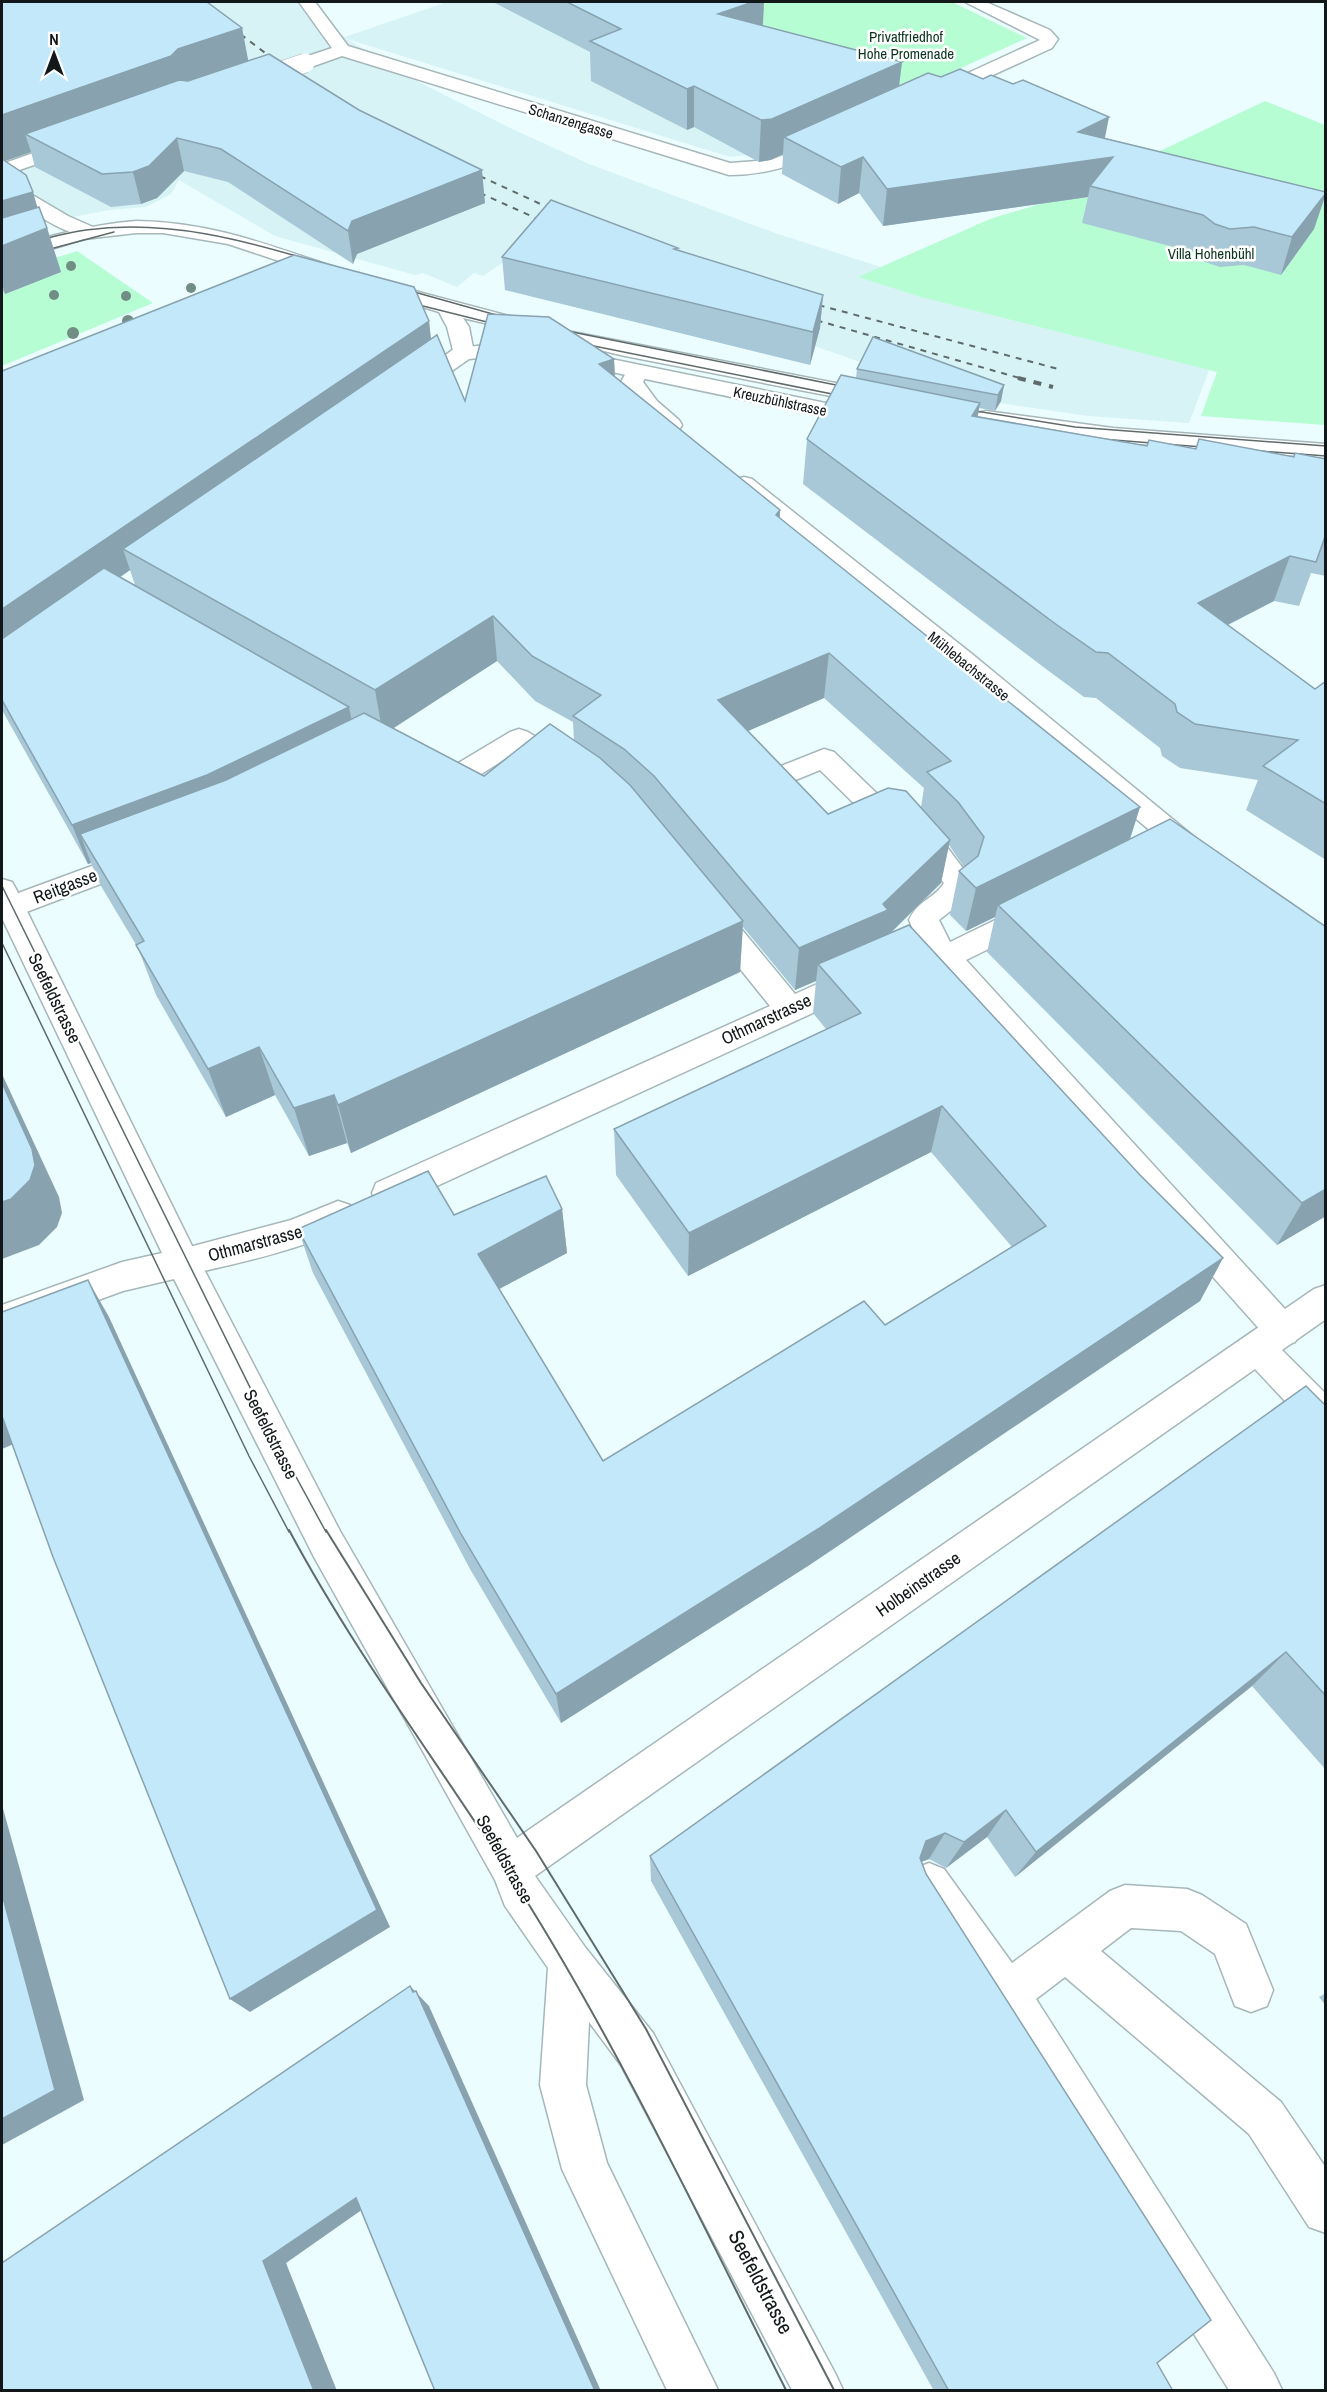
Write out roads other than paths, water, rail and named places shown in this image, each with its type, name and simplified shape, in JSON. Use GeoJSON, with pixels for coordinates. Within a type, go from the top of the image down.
{"type":"FeatureCollection","features":[{"type":"Feature","properties":{"kind":"street"},"geometry":{"type":"LineString","coordinates":[[234,87],[342,50],[307,2]]}},
{"type":"Feature","properties":{"kind":"street"},"geometry":{"type":"LineString","coordinates":[[920,102],[1046,44],[1049,39],[972,2]]}},
{"type":"Feature","properties":{"kind":"street","name":"Schanzengasse"},"geometry":{"type":"LineString","coordinates":[[342,50],[729,169],[753,171],[776,167],[837,139]]}},
{"type":"Feature","properties":{"kind":"street"},"geometry":{"type":"LineString","coordinates":[[2,170],[98,136]]}},
{"type":"Feature","properties":{"kind":"street"},"geometry":{"type":"LineString","coordinates":[[2,183],[61,220],[86,231]]}},
{"type":"Feature","properties":{"kind":"street"},"geometry":{"type":"LineString","coordinates":[[2,258],[86,231],[159,226],[196,230],[224,236],[410,298],[447,308],[587,341],[899,402]]}},
{"type":"Feature","properties":{"kind":"street"},"geometry":{"type":"LineString","coordinates":[[279,276],[309,265]]}},
{"type":"Feature","properties":{"kind":"street"},"geometry":{"type":"LineString","coordinates":[[396,400],[463,352],[458,327],[447,308]]}},
{"type":"Feature","properties":{"kind":"street","name":"Kreuzbühlstrasse"},"geometry":{"type":"LineString","coordinates":[[463,352],[508,347],[523,348],[889,423]]}},
{"type":"Feature","properties":{"kind":"street"},"geometry":{"type":"LineString","coordinates":[[637,372],[633,382],[643,402],[687,438]]}},
{"type":"Feature","properties":{"kind":"street"},"geometry":{"type":"LineString","coordinates":[[968,415],[1092,433],[1326,451]]}},
{"type":"Feature","properties":{"kind":"street"},"geometry":{"type":"LineString","coordinates":[[1071,451],[1326,469]]}},
{"type":"Feature","properties":{"kind":"street","name":"Mühlebachstrasse"},"geometry":{"type":"LineString","coordinates":[[723,467],[963,660],[1166,847],[1214,866]]}},
{"type":"Feature","properties":{"kind":"street"},"geometry":{"type":"LineString","coordinates":[[402,757],[451,780],[519,738],[585,783]]}},
{"type":"Feature","properties":{"kind":"street"},"geometry":{"type":"LineString","coordinates":[[781,777],[824,758],[891,823],[907,824],[937,854],[959,882],[957,891],[927,912],[924,920],[941,950],[1270,1339],[1326,1419]]}},
{"type":"Feature","properties":{"kind":"street","name":"Reitgasse"},"geometry":{"type":"LineString","coordinates":[[6,898],[163,849]]}},
{"type":"Feature","properties":{"kind":"street","name":"Seefeldstrasse"},"geometry":{"type":"LineString","coordinates":[[6,898],[183,1262],[327,1544],[511,1868],[520,1891],[570,1962],[637,2049],[818,2391]]}},
{"type":"Feature","properties":{"kind":"street"},"geometry":{"type":"LineString","coordinates":[[701,901],[789,1008]]}},
{"type":"Feature","properties":{"kind":"street","name":"Othmarstrasse"},"geometry":{"type":"LineString","coordinates":[[2,1320],[122,1277],[297,1233],[541,1125],[789,1008],[1051,905]]}},
{"type":"Feature","properties":{"kind":"street","name":"Holbeinstrasse"},"geometry":{"type":"LineString","coordinates":[[511,1868],[1326,1300]]}},
{"type":"Feature","properties":{"kind":"street"},"geometry":{"type":"LineString","coordinates":[[928,1882],[1007,1993],[1257,2391]]}},
{"type":"Feature","properties":{"kind":"street"},"geometry":{"type":"LineString","coordinates":[[1007,1993],[1125,1906],[1187,1910],[1231,1939],[1251,1990]]}},
{"type":"Feature","properties":{"kind":"street"},"geometry":{"type":"LineString","coordinates":[[1066,1950],[1265,2118],[1326,2210]]}},
{"type":"Feature","properties":{"kind":"street"},"geometry":{"type":"LineString","coordinates":[[570,1962],[563,2085],[585,2169],[693,2391]]}},
{"type":"Feature","properties":{"kind":"tram line"},"geometry":{"type":"LineString","coordinates":[[2,252],[44,239],[86,230],[146,227],[205,234],[320,263]]}},
{"type":"Feature","properties":{"kind":"tram line"},"geometry":{"type":"LineString","coordinates":[[39,252],[114,232]]}},
{"type":"Feature","properties":{"kind":"tram line"},"geometry":{"type":"LineString","coordinates":[[400,288],[507,318]]}},
{"type":"Feature","properties":{"kind":"tram line"},"geometry":{"type":"LineString","coordinates":[[407,302],[503,326]]}},
{"type":"Feature","properties":{"kind":"tram line"},"geometry":{"type":"LineString","coordinates":[[557,329],[851,388]]}},
{"type":"Feature","properties":{"kind":"tram line"},"geometry":{"type":"LineString","coordinates":[[579,343],[847,397]]}},
{"type":"Feature","properties":{"kind":"tram line"},"geometry":{"type":"LineString","coordinates":[[963,409],[1075,427],[1326,446]]}},
{"type":"Feature","properties":{"kind":"tram line"},"geometry":{"type":"LineString","coordinates":[[1101,439],[1215,448]]}},
{"type":"Feature","properties":{"kind":"tram line"},"geometry":{"type":"LineString","coordinates":[[1247,450],[1326,456]]}},
{"type":"Feature","properties":{"kind":"tram line"},"geometry":{"type":"LineString","coordinates":[[2,886],[276,1440],[326,1532]]}},
{"type":"Feature","properties":{"kind":"tram line"},"geometry":{"type":"LineString","coordinates":[[2,943],[249,1456],[289,1532]]}},
{"type":"Feature","properties":{"kind":"tram line"},"geometry":{"type":"LineString","coordinates":[[289,1530],[343,1623],[492,1847],[558,1952],[659,2138],[786,2390]]}},
{"type":"Feature","properties":{"kind":"tram line"},"geometry":{"type":"LineString","coordinates":[[326,1530],[421,1683],[536,1851],[646,2029],[834,2390]]}},
{"type":"Feature","properties":{"kind":"railway"},"geometry":{"type":"LineString","coordinates":[[231,27],[281,65]]}},
{"type":"Feature","properties":{"kind":"railway"},"geometry":{"type":"LineString","coordinates":[[469,171],[562,214]]}},
{"type":"Feature","properties":{"kind":"railway"},"geometry":{"type":"LineString","coordinates":[[469,188],[551,225]]}},
{"type":"Feature","properties":{"kind":"railway"},"geometry":{"type":"LineString","coordinates":[[807,302],[1062,370]]}},
{"type":"Feature","properties":{"kind":"railway"},"geometry":{"type":"LineString","coordinates":[[805,317],[1023,379]]}},
{"type":"Feature","properties":{"kind":"railway"},"geometry":{"type":"LineString","coordinates":[[1018,378],[1053,387]]}},
{"type":"Feature","properties":{"kind":"park label","name":"Privatfriedhof Hohe Promenade"},"geometry":{"type":"Point","coordinates":[906,44]}},
{"type":"Feature","properties":{"kind":"park label","name":"Villa Hohenbühl"},"geometry":{"type":"Point","coordinates":[1211,253]}}]}
